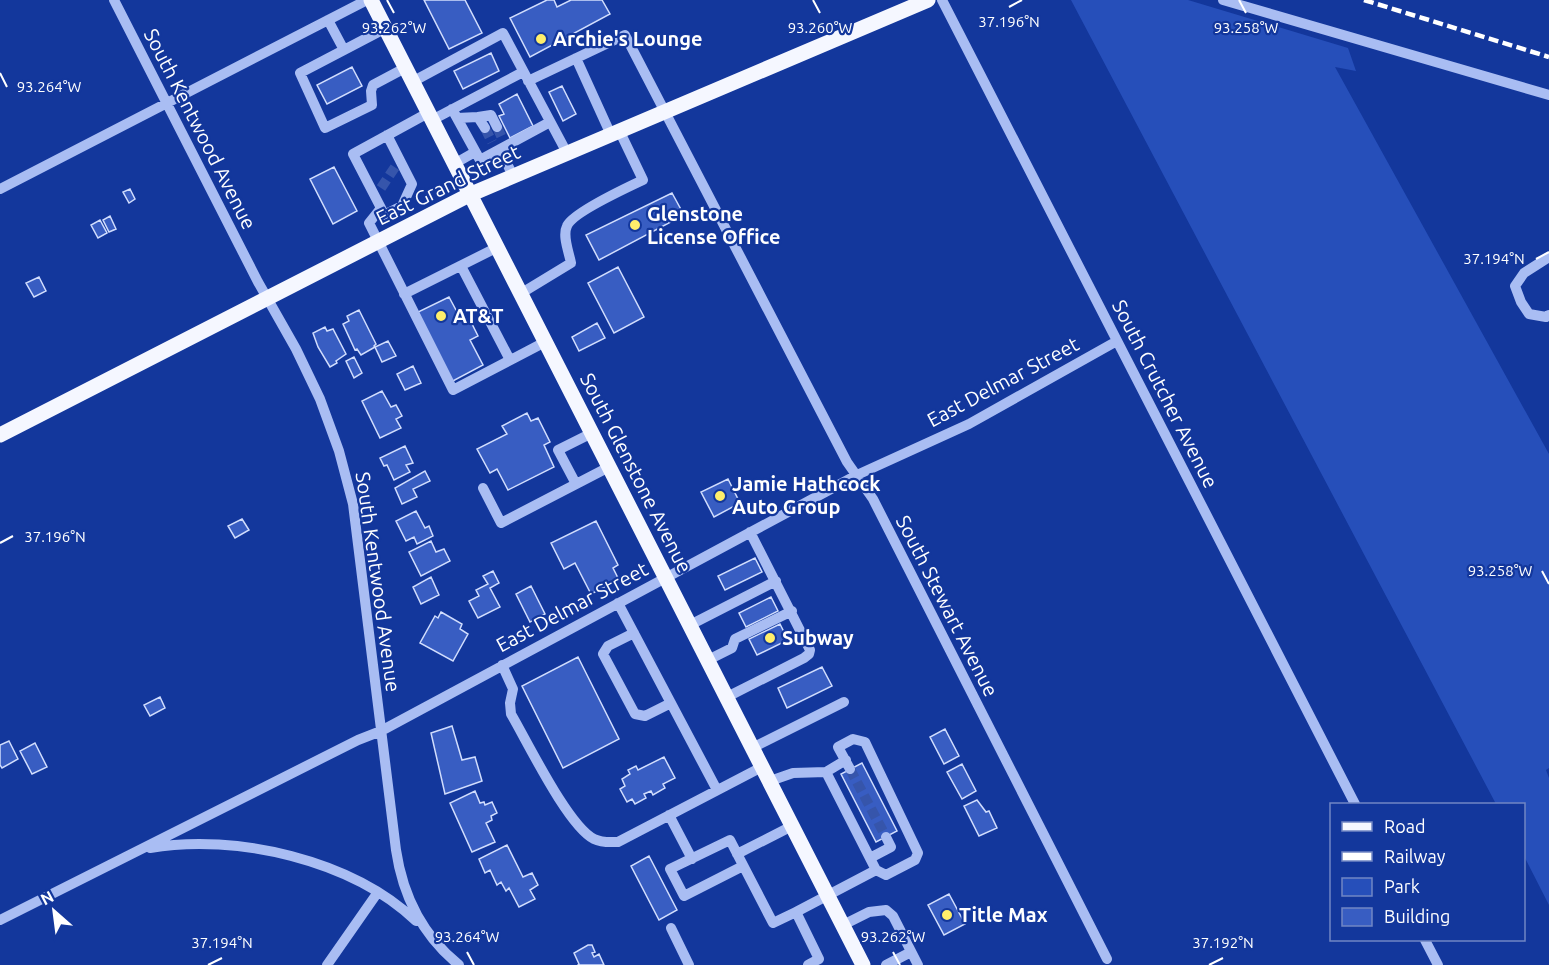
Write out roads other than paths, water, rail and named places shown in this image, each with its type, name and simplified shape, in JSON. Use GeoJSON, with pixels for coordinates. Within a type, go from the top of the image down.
{"type":"FeatureCollection","features":[{"type":"Feature","properties":{"kind":"main road","name":"South Glenstone Avenue"},"geometry":{"type":"LineString","coordinates":[[369,0],[386,28],[863,965]]}},
{"type":"Feature","properties":{"kind":"main road","name":"East Grand Street"},"geometry":{"type":"LineString","coordinates":[[0,435],[469,195],[928,0]]}},
{"type":"Feature","properties":{"kind":"street","name":"South Kentwood Avenue"},"geometry":{"type":"LineString","coordinates":[[114,0],[267,299],[296,349],[320,399],[347,478],[353,504],[398,864],[411,904],[424,929]]}},
{"type":"Feature","properties":{"kind":"street"},"geometry":{"type":"LineString","coordinates":[[0,189],[369,0]]}},
{"type":"Feature","properties":{"kind":"street","name":"South Crutcher Avenue"},"geometry":{"type":"LineString","coordinates":[[942,0],[1354,803]]}},
{"type":"Feature","properties":{"kind":"street"},"geometry":{"type":"LineString","coordinates":[[1223,0],[1549,95]]}},
{"type":"Feature","properties":{"kind":"street"},"geometry":{"type":"LineString","coordinates":[[328,20],[344,50]]}},
{"type":"Feature","properties":{"kind":"street"},"geometry":{"type":"LineString","coordinates":[[386,28],[300,73],[326,128],[372,105],[373,86],[409,75],[503,33],[567,153]]}},
{"type":"Feature","properties":{"kind":"street","name":"South Stewart Avenue"},"geometry":{"type":"LineString","coordinates":[[576,58],[625,35],[847,462],[873,499],[1107,959]]}},
{"type":"Feature","properties":{"kind":"street"},"geometry":{"type":"LineString","coordinates":[[455,114],[526,76],[576,58],[615,133],[643,180],[575,215],[567,225],[566,238],[571,263],[520,294]]}},
{"type":"Feature","properties":{"kind":"street"},"geometry":{"type":"LineString","coordinates":[[455,114],[480,160],[500,145],[550,122]]}},
{"type":"Feature","properties":{"kind":"street"},"geometry":{"type":"LineString","coordinates":[[387,135],[412,184],[402,206],[384,215],[378,192],[353,154],[387,135],[430,116],[491,115],[497,127]]}},
{"type":"Feature","properties":{"kind":"street"},"geometry":{"type":"LineString","coordinates":[[478,117],[485,128]]}},
{"type":"Feature","properties":{"kind":"street"},"geometry":{"type":"LineString","coordinates":[[500,145],[513,176]]}},
{"type":"Feature","properties":{"kind":"street"},"geometry":{"type":"LineString","coordinates":[[454,164],[476,152]]}},
{"type":"Feature","properties":{"kind":"street"},"geometry":{"type":"LineString","coordinates":[[381,208],[369,223],[453,390],[545,342]]}},
{"type":"Feature","properties":{"kind":"street"},"geometry":{"type":"LineString","coordinates":[[404,294],[496,248]]}},
{"type":"Feature","properties":{"kind":"street"},"geometry":{"type":"LineString","coordinates":[[1549,257],[1524,273],[1515,286],[1528,314],[1546,317],[1549,315]]}},
{"type":"Feature","properties":{"kind":"street"},"geometry":{"type":"LineString","coordinates":[[461,266],[510,360]]}},
{"type":"Feature","properties":{"kind":"street","name":"East Delmar Street"},"geometry":{"type":"LineString","coordinates":[[0,920],[358,740],[381,731],[857,475],[969,424],[1117,341]]}},
{"type":"Feature","properties":{"kind":"street"},"geometry":{"type":"LineString","coordinates":[[576,484],[558,450],[592,434]]}},
{"type":"Feature","properties":{"kind":"street"},"geometry":{"type":"LineString","coordinates":[[483,488],[501,523],[609,466]]}},
{"type":"Feature","properties":{"kind":"street"},"geometry":{"type":"LineString","coordinates":[[726,697],[809,654],[809,644],[750,532]]}},
{"type":"Feature","properties":{"kind":"street"},"geometry":{"type":"LineString","coordinates":[[690,625],[776,581]]}},
{"type":"Feature","properties":{"kind":"street"},"geometry":{"type":"LineString","coordinates":[[618,603],[717,790]]}},
{"type":"Feature","properties":{"kind":"street"},"geometry":{"type":"LineString","coordinates":[[708,660],[732,648],[735,639],[792,611]]}},
{"type":"Feature","properties":{"kind":"street"},"geometry":{"type":"LineString","coordinates":[[634,633],[608,646],[603,654],[635,714],[645,716],[670,703]]}},
{"type":"Feature","properties":{"kind":"street"},"geometry":{"type":"LineString","coordinates":[[502,665],[513,689],[510,703],[511,714],[572,819],[593,838],[605,843],[618,842],[762,767]]}},
{"type":"Feature","properties":{"kind":"street"},"geometry":{"type":"LineString","coordinates":[[752,748],[843,702]]}},
{"type":"Feature","properties":{"kind":"street"},"geometry":{"type":"LineString","coordinates":[[770,782],[793,773],[826,772],[848,765],[838,747],[854,739],[865,742],[918,853],[915,860],[886,875],[876,870],[826,772]]}},
{"type":"Feature","properties":{"kind":"street"},"geometry":{"type":"LineString","coordinates":[[669,815],[692,859]]}},
{"type":"Feature","properties":{"kind":"street"},"geometry":{"type":"LineString","coordinates":[[737,854],[792,826]]}},
{"type":"Feature","properties":{"kind":"street"},"geometry":{"type":"LineString","coordinates":[[870,858],[891,847],[886,837]]}},
{"type":"Feature","properties":{"kind":"street"},"geometry":{"type":"LineString","coordinates":[[743,866],[684,896],[670,869],[730,840],[773,923],[876,870]]}},
{"type":"Feature","properties":{"kind":"street","name":"East Delmar Street"},"geometry":{"type":"LineString","coordinates":[[138,850],[180,844],[246,847],[313,863],[378,892]]}},
{"type":"Feature","properties":{"kind":"street","name":"South Kentwood Avenue"},"geometry":{"type":"LineString","coordinates":[[378,892],[402,909],[459,965]]}},
{"type":"Feature","properties":{"kind":"street"},"geometry":{"type":"LineString","coordinates":[[327,965],[378,892]]}},
{"type":"Feature","properties":{"kind":"street"},"geometry":{"type":"LineString","coordinates":[[843,925],[869,912],[886,910],[893,916],[918,965]]}},
{"type":"Feature","properties":{"kind":"street"},"geometry":{"type":"LineString","coordinates":[[796,912],[819,959],[808,965]]}},
{"type":"Feature","properties":{"kind":"street"},"geometry":{"type":"LineString","coordinates":[[671,928],[689,965]]}},
{"type":"Feature","properties":{"kind":"street"},"geometry":{"type":"LineString","coordinates":[[1426,941],[1438,965]]}},
{"type":"Feature","properties":{"kind":"street"},"geometry":{"type":"LineString","coordinates":[[886,965],[911,952]]}},
{"type":"Feature","properties":{"kind":"tunnel"},"geometry":{"type":"LineString","coordinates":[[497,127],[503,140]]}},
{"type":"Feature","properties":{"kind":"tunnel"},"geometry":{"type":"LineString","coordinates":[[485,128],[492,142]]}},
{"type":"Feature","properties":{"kind":"tunnel"},"geometry":{"type":"LineString","coordinates":[[381,188],[397,164]]}},
{"type":"Feature","properties":{"kind":"tunnel"},"geometry":{"type":"LineString","coordinates":[[850,769],[886,837]]}},
{"type":"Feature","properties":{"kind":"railway"},"geometry":{"type":"LineString","coordinates":[[1364,0],[1549,57]]}},
{"type":"Feature","properties":{"kind":"place","name":"Archie's Lounge"},"geometry":{"type":"Point","coordinates":[541,39]}},
{"type":"Feature","properties":{"kind":"place","name":"Glenstone License Office"},"geometry":{"type":"Point","coordinates":[635,225]}},
{"type":"Feature","properties":{"kind":"place","name":"AT&T"},"geometry":{"type":"Point","coordinates":[441,316]}},
{"type":"Feature","properties":{"kind":"place","name":"Jamie Hathcock Auto Group"},"geometry":{"type":"Point","coordinates":[720,496]}},
{"type":"Feature","properties":{"kind":"place","name":"Subway"},"geometry":{"type":"Point","coordinates":[770,638]}},
{"type":"Feature","properties":{"kind":"place","name":"Title Max"},"geometry":{"type":"Point","coordinates":[947,915]}}]}
